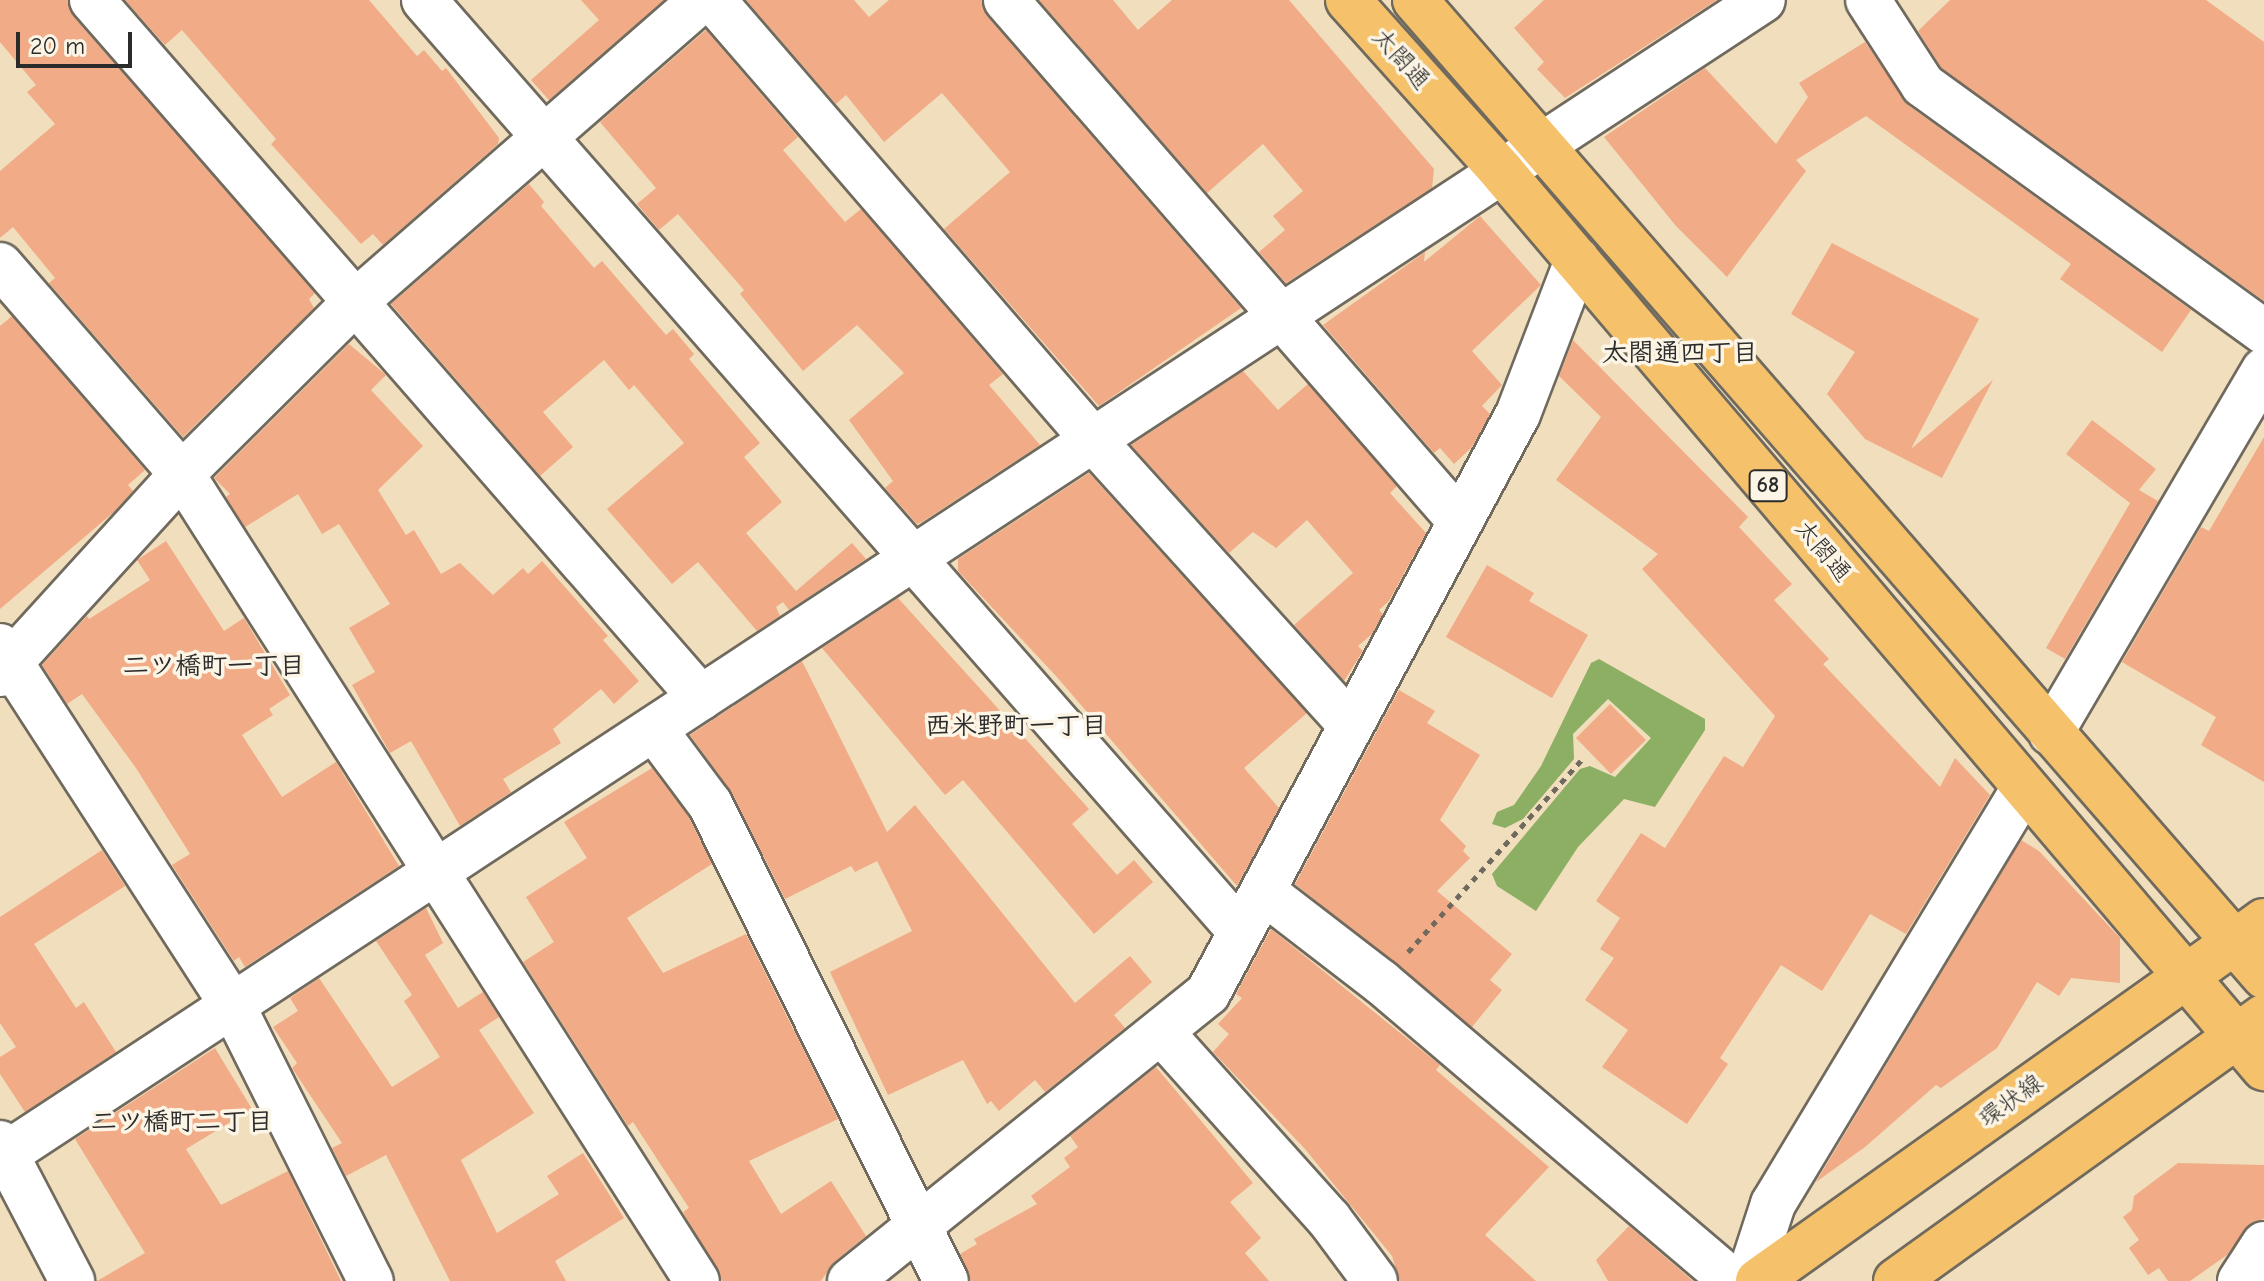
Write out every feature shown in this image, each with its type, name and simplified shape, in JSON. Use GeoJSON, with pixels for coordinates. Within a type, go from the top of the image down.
{"type":"FeatureCollection","features":[{"type":"Feature","properties":{"kind":"main road","name":"太閤通"},"geometry":{"type":"LineString","coordinates":[[1348,0],[1503,173],[2182,978],[2254,1041]]}},
{"type":"Feature","properties":{"kind":"main road","name":"太閤通"},"geometry":{"type":"LineString","coordinates":[[1415,0],[2051,733],[2248,932],[2264,976]]}},
{"type":"Feature","properties":{"kind":"main road","name":"環状線"},"geometry":{"type":"LineString","coordinates":[[1758,1281],[2248,932]]}},
{"type":"Feature","properties":{"kind":"main road"},"geometry":{"type":"LineString","coordinates":[[1896,1281],[2254,1041]]}},
{"type":"Feature","properties":{"kind":"street"},"geometry":{"type":"LineString","coordinates":[[92,0],[353,304],[701,698]]}},
{"type":"Feature","properties":{"kind":"street"},"geometry":{"type":"LineString","coordinates":[[424,0],[911,561],[1239,930]]}},
{"type":"Feature","properties":{"kind":"street"},"geometry":{"type":"LineString","coordinates":[[371,1281],[233,1006],[4,661],[182,474],[353,304],[702,0]]}},
{"type":"Feature","properties":{"kind":"street"},"geometry":{"type":"LineString","coordinates":[[713,0],[1094,441],[1350,724]]}},
{"type":"Feature","properties":{"kind":"street"},"geometry":{"type":"LineString","coordinates":[[1006,0],[1459,520]]}},
{"type":"Feature","properties":{"kind":"street"},"geometry":{"type":"LineString","coordinates":[[72,1281],[2,1152],[233,1006],[1544,148],[1763,0]]}},
{"type":"Feature","properties":{"kind":"street"},"geometry":{"type":"LineString","coordinates":[[1868,0],[1923,85],[2264,332]]}},
{"type":"Feature","properties":{"kind":"street"},"geometry":{"type":"LineString","coordinates":[[850,1281],[918,1230],[1208,993],[1239,930],[1264,892],[1350,724],[1518,414],[1577,260]]}},
{"type":"Feature","properties":{"kind":"street"},"geometry":{"type":"LineString","coordinates":[[0,265],[182,474],[697,1281]]}},
{"type":"Feature","properties":{"kind":"street"},"geometry":{"type":"LineString","coordinates":[[2051,733],[2264,370]]}},
{"type":"Feature","properties":{"kind":"street"},"geometry":{"type":"LineString","coordinates":[[654,729],[710,804],[918,1230],[946,1281]]}},
{"type":"Feature","properties":{"kind":"street"},"geometry":{"type":"LineString","coordinates":[[1748,1281],[1773,1204],[2023,789]]}},
{"type":"Feature","properties":{"kind":"street"},"geometry":{"type":"LineString","coordinates":[[1264,892],[1381,982],[1732,1281]]}},
{"type":"Feature","properties":{"kind":"street"},"geometry":{"type":"LineString","coordinates":[[1162,1033],[1329,1219],[1375,1281]]}},
{"type":"Feature","properties":{"kind":"street"},"geometry":{"type":"LineString","coordinates":[[2240,1281],[2264,1244]]}},
{"type":"Feature","properties":{"kind":"path"},"geometry":{"type":"LineString","coordinates":[[1381,982],[1583,758]]}},
{"type":"Feature","properties":{"kind":"green space"},"geometry":{"type":"Polygon","coordinates":[[[1599,659],[1705,719],[1705,730],[1655,807],[1624,799],[1578,847],[1536,911],[1497,886],[1492,874],[1580,769],[1590,766],[1615,777],[1651,738],[1608,699],[1573,734],[1574,759],[1523,819],[1505,828],[1492,824],[1497,812],[1514,805],[1541,766],[1591,663],[1599,659]]]}},
{"type":"Feature","properties":{"kind":"building"},"geometry":{"type":"Polygon","coordinates":[[[0,0],[68,0],[73,16],[315,293],[309,299],[314,308],[183,437],[49,283],[55,278],[13,227],[0,238],[0,171],[55,124],[27,92],[36,85],[0,42],[0,0]]]}},
{"type":"Feature","properties":{"kind":"building"},"geometry":{"type":"Polygon","coordinates":[[[125,0],[369,0],[417,56],[424,50],[442,71],[446,68],[499,138],[498,144],[383,245],[373,234],[361,244],[271,144],[276,139],[182,30],[165,45],[125,0]]]}},
{"type":"Feature","properties":{"kind":"building"},"geometry":{"type":"Polygon","coordinates":[[[581,0],[664,0],[549,100],[531,80],[599,20],[581,0]]]}},
{"type":"Feature","properties":{"kind":"building"},"geometry":{"type":"Polygon","coordinates":[[[746,0],[854,0],[869,17],[889,0],[982,0],[987,16],[1241,308],[1099,406],[944,229],[1010,172],[942,93],[884,142],[846,95],[836,104],[746,0]]]}},
{"type":"Feature","properties":{"kind":"building"},"geometry":{"type":"Polygon","coordinates":[[[1039,0],[1113,0],[1138,30],[1172,0],[1289,0],[1434,169],[1432,188],[1286,283],[1259,252],[1285,230],[1273,216],[1303,191],[1263,144],[1207,193],[1039,0]]]}},
{"type":"Feature","properties":{"kind":"building"},"geometry":{"type":"Polygon","coordinates":[[[1544,0],[1717,0],[1565,98],[1537,69],[1544,62],[1514,28],[1544,0]]]}},
{"type":"Feature","properties":{"kind":"building"},"geometry":{"type":"Polygon","coordinates":[[[1950,0],[2206,0],[2264,42],[2264,301],[1941,68],[1918,31],[1950,0]]]}},
{"type":"Feature","properties":{"kind":"building"},"geometry":{"type":"Polygon","coordinates":[[[706,30],[798,137],[783,150],[845,222],[861,209],[1003,374],[989,385],[1040,445],[922,522],[917,524],[885,488],[893,481],[849,420],[904,373],[857,325],[803,371],[740,294],[744,290],[678,214],[659,230],[637,204],[656,188],[600,122],[706,30]]]}},
{"type":"Feature","properties":{"kind":"building"},"geometry":{"type":"Polygon","coordinates":[[[1865,42],[1908,105],[2191,310],[2162,352],[2060,279],[2071,264],[1866,116],[1796,160],[1806,171],[1727,277],[1676,226],[1604,137],[1705,68],[1776,144],[1808,97],[1799,83],[1865,42]]]}},
{"type":"Feature","properties":{"kind":"building"},"geometry":{"type":"Polygon","coordinates":[[[529,184],[544,202],[541,206],[594,268],[602,261],[666,335],[673,329],[694,354],[689,359],[760,443],[744,457],[782,502],[746,533],[796,591],[852,543],[866,559],[789,610],[783,602],[776,607],[780,616],[757,631],[698,562],[672,584],[607,509],[684,443],[634,385],[629,390],[604,360],[543,412],[573,447],[540,476],[391,304],[529,184]]]}},
{"type":"Feature","properties":{"kind":"building"},"geometry":{"type":"Polygon","coordinates":[[[1480,216],[1541,285],[1472,351],[1502,385],[1482,406],[1490,414],[1472,447],[1454,464],[1440,448],[1434,453],[1323,325],[1425,252],[1424,262],[1480,216]]]}},
{"type":"Feature","properties":{"kind":"building"},"geometry":{"type":"Polygon","coordinates":[[[1832,243],[1979,319],[1911,449],[1993,380],[1942,478],[1865,439],[1827,394],[1855,352],[1791,314],[1832,243]]]}},
{"type":"Feature","properties":{"kind":"building"},"geometry":{"type":"Polygon","coordinates":[[[12,316],[145,470],[128,485],[133,491],[115,511],[0,609],[0,326],[12,316]]]}},
{"type":"Feature","properties":{"kind":"building"},"geometry":{"type":"Polygon","coordinates":[[[1573,340],[1748,517],[1739,527],[1792,584],[1774,600],[1829,659],[1823,664],[1940,787],[1955,758],[1990,795],[1906,934],[1870,914],[1822,991],[1781,965],[1720,1058],[1728,1064],[1687,1124],[1602,1067],[1628,1030],[1585,1000],[1614,958],[1600,949],[1620,918],[1596,901],[1641,833],[1665,848],[1724,756],[1743,767],[1775,716],[1642,569],[1658,554],[1556,480],[1601,417],[1559,376],[1573,340]]]}},
{"type":"Feature","properties":{"kind":"building"},"geometry":{"type":"Polygon","coordinates":[[[349,344],[386,375],[371,390],[423,446],[378,490],[406,535],[414,530],[441,574],[460,563],[493,595],[523,568],[528,574],[542,561],[608,636],[603,640],[639,681],[614,704],[601,689],[553,729],[561,743],[503,779],[511,792],[460,826],[411,741],[390,753],[352,685],[375,672],[349,628],[390,604],[339,524],[322,534],[298,494],[245,527],[226,497],[230,494],[214,478],[349,344]]]}},
{"type":"Feature","properties":{"kind":"building"},"geometry":{"type":"Polygon","coordinates":[[[1243,371],[1278,410],[1308,384],[1397,486],[1390,493],[1426,533],[1389,601],[1379,610],[1383,614],[1372,634],[1358,646],[1363,651],[1344,681],[1294,625],[1353,573],[1307,520],[1276,548],[1253,532],[1229,553],[1131,445],[1243,371]]]}},
{"type":"Feature","properties":{"kind":"building"},"geometry":{"type":"Polygon","coordinates":[[[2092,420],[2156,469],[2139,490],[2158,501],[2065,659],[2046,648],[2133,498],[2130,503],[2066,454],[2092,420]]]}},
{"type":"Feature","properties":{"kind":"building"},"geometry":{"type":"Polygon","coordinates":[[[2264,437],[2264,782],[2201,745],[2216,717],[2122,662],[2201,527],[2209,531],[2264,437]]]}},
{"type":"Feature","properties":{"kind":"building"},"geometry":{"type":"Polygon","coordinates":[[[1089,473],[1307,713],[1244,768],[1279,808],[1237,886],[1056,676],[958,571],[958,559],[1089,473]]]}},
{"type":"Feature","properties":{"kind":"building"},"geometry":{"type":"Polygon","coordinates":[[[166,541],[224,631],[244,618],[290,695],[269,709],[273,715],[242,735],[282,797],[336,762],[399,866],[245,967],[239,957],[234,961],[172,865],[190,854],[136,768],[82,694],[67,704],[42,665],[87,616],[89,619],[150,580],[137,560],[166,541]]]}},
{"type":"Feature","properties":{"kind":"building"},"geometry":{"type":"Polygon","coordinates":[[[1487,565],[1534,593],[1529,601],[1588,635],[1552,698],[1446,637],[1487,565]]]}},
{"type":"Feature","properties":{"kind":"building"},"geometry":{"type":"Polygon","coordinates":[[[898,598],[1089,809],[1072,824],[1117,875],[1134,860],[1153,882],[1094,934],[963,780],[945,795],[822,648],[898,598]]]}},
{"type":"Feature","properties":{"kind":"building"},"geometry":{"type":"Polygon","coordinates":[[[802,661],[887,832],[915,805],[1075,1003],[1130,956],[1152,982],[1114,1015],[1125,1028],[1045,1092],[1035,1080],[999,1111],[991,1101],[987,1104],[963,1060],[888,1095],[830,972],[912,931],[877,861],[855,872],[851,866],[785,899],[732,793],[690,735],[802,661]]]}},
{"type":"Feature","properties":{"kind":"building"},"geometry":{"type":"Polygon","coordinates":[[[1399,690],[1435,711],[1427,723],[1480,755],[1440,820],[1466,846],[1463,851],[1470,858],[1437,891],[1512,954],[1490,980],[1502,990],[1472,1027],[1295,884],[1399,690]]]}},
{"type":"Feature","properties":{"kind":"building"},"geometry":{"type":"Polygon","coordinates":[[[1610,704],[1646,740],[1611,774],[1576,738],[1610,704]]]}},
{"type":"Feature","properties":{"kind":"building"},"geometry":{"type":"Polygon","coordinates":[[[652,768],[689,817],[712,864],[627,918],[663,973],[746,934],[838,1119],[749,1161],[781,1214],[831,1181],[866,1236],[834,1262],[821,1281],[722,1281],[683,1212],[689,1208],[633,1122],[628,1126],[523,962],[554,942],[526,897],[587,858],[564,822],[652,768]]]}},
{"type":"Feature","properties":{"kind":"building"},"geometry":{"type":"Polygon","coordinates":[[[2021,840],[2039,851],[2120,938],[2120,983],[2071,978],[2059,996],[2037,982],[1997,1048],[1941,1088],[1936,1085],[1865,1147],[1816,1182],[2021,840]]]}},
{"type":"Feature","properties":{"kind":"building"},"geometry":{"type":"Polygon","coordinates":[[[102,850],[125,886],[34,944],[76,1008],[84,1002],[116,1052],[25,1112],[0,1074],[0,1057],[16,1047],[0,1023],[0,917],[102,850]]]}},
{"type":"Feature","properties":{"kind":"building"},"geometry":{"type":"Polygon","coordinates":[[[426,908],[443,943],[425,955],[458,1008],[483,992],[499,1017],[479,1030],[534,1113],[461,1160],[497,1233],[559,1194],[547,1176],[583,1153],[624,1218],[555,1261],[566,1281],[450,1281],[386,1155],[346,1176],[332,1148],[342,1143],[292,1068],[297,1063],[273,1027],[298,1011],[290,998],[319,978],[392,1087],[440,1057],[404,1001],[412,995],[376,941],[426,908]]]}},
{"type":"Feature","properties":{"kind":"building"},"geometry":{"type":"Polygon","coordinates":[[[1271,929],[1440,1065],[1436,1070],[1549,1167],[1485,1235],[1536,1281],[1400,1281],[1392,1256],[1305,1149],[1213,1052],[1229,1034],[1218,1024],[1242,998],[1236,994],[1271,929]]]}},
{"type":"Feature","properties":{"kind":"building"},"geometry":{"type":"Polygon","coordinates":[[[215,1048],[252,1109],[186,1149],[221,1205],[288,1171],[341,1281],[97,1281],[145,1253],[75,1139],[215,1048]]]}},
{"type":"Feature","properties":{"kind":"building"},"geometry":{"type":"Polygon","coordinates":[[[1156,1067],[1253,1183],[1230,1202],[1261,1238],[1245,1253],[1269,1281],[971,1281],[960,1254],[977,1244],[974,1239],[1037,1204],[1031,1196],[1070,1167],[1064,1158],[1078,1147],[1070,1136],[1156,1067]]]}},
{"type":"Feature","properties":{"kind":"building"},"geometry":{"type":"Polygon","coordinates":[[[2178,1163],[2264,1165],[2264,1219],[2252,1222],[2227,1255],[2190,1281],[2168,1281],[2159,1268],[2148,1275],[2129,1248],[2139,1240],[2123,1217],[2132,1210],[2134,1196],[2178,1163]]]}},
{"type":"Feature","properties":{"kind":"building"},"geometry":{"type":"Polygon","coordinates":[[[1629,1226],[1693,1281],[1608,1281],[1596,1260],[1629,1226]]]}},
{"type":"Feature","properties":{"kind":"district","name":"太閤通四丁目"},"geometry":{"type":"Point","coordinates":[1680,354]}},
{"type":"Feature","properties":{"kind":"district","name":"二ツ橋町一丁目"},"geometry":{"type":"Point","coordinates":[214,667]}},
{"type":"Feature","properties":{"kind":"district","name":"西米野町一丁目"},"geometry":{"type":"Point","coordinates":[1016,727]}},
{"type":"Feature","properties":{"kind":"district","name":"二ツ橋町二丁目"},"geometry":{"type":"Point","coordinates":[182,1123]}}]}
